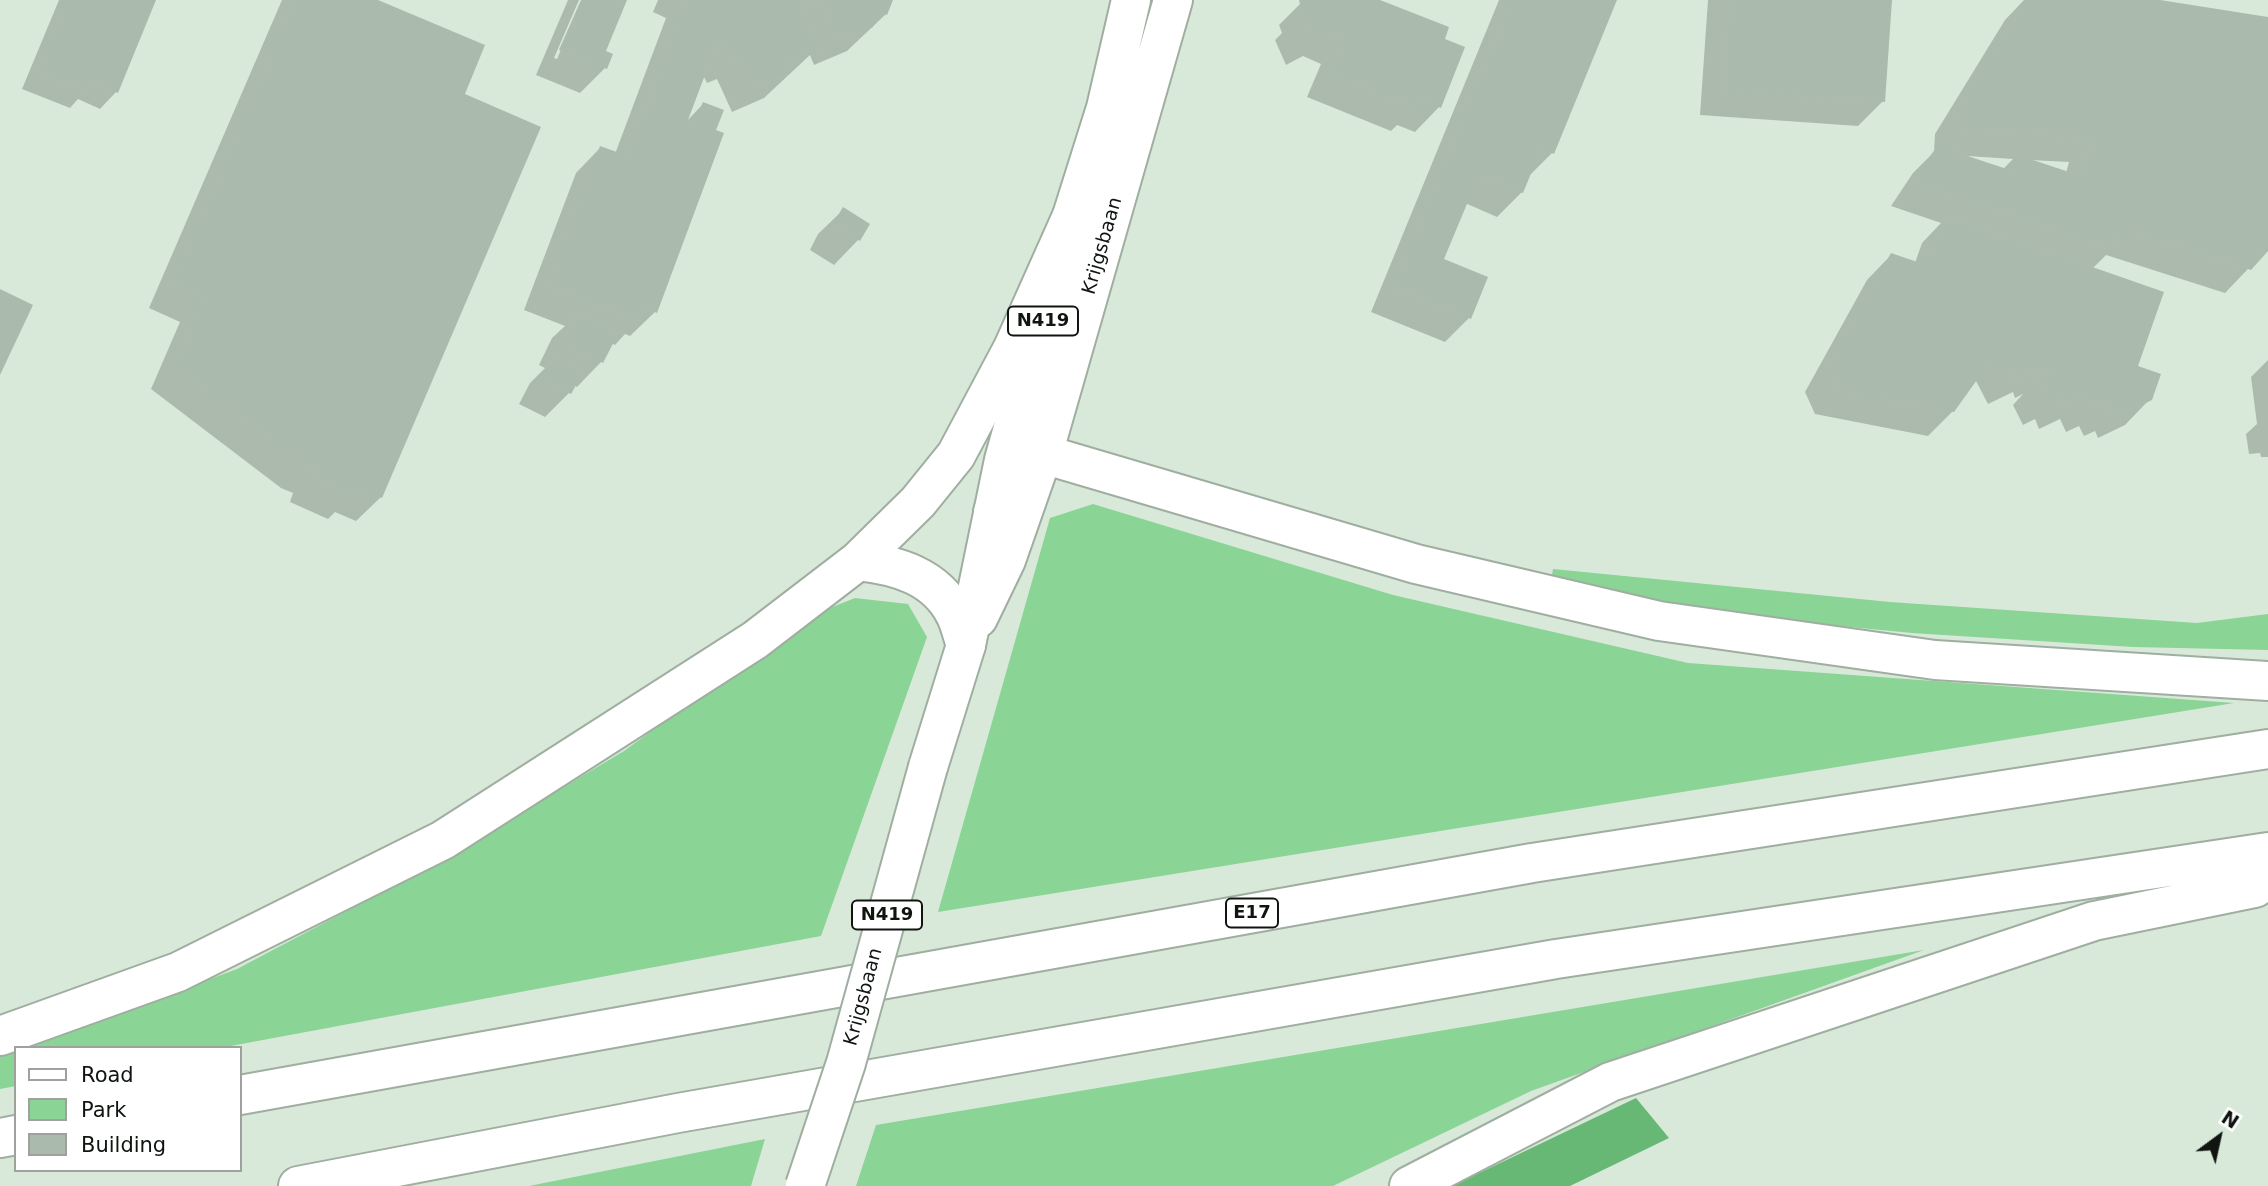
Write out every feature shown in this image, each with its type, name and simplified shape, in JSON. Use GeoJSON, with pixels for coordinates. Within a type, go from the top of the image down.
{"type":"FeatureCollection","features":[{"type":"Feature","properties":{"kind":"main road","name":"Krijgsbaan"},"geometry":{"type":"LineString","coordinates":[[805,1186],[846,1063],[928,766],[966,645],[1004,460],[1072,216],[1106,108],[1131,0]]}},
{"type":"Feature","properties":{"kind":"main road","name":"Krijgsbaan"},"geometry":{"type":"LineString","coordinates":[[966,645],[1006,560],[1043,454],[1173,0]]}},
{"type":"Feature","properties":{"kind":"main road"},"geometry":{"type":"LineString","coordinates":[[0,1036],[178,972],[443,840],[755,640],[858,561],[918,502],[956,455],[1013,348],[1072,216]]}},
{"type":"Feature","properties":{"kind":"main road"},"geometry":{"type":"LineString","coordinates":[[993,512],[1006,481],[1021,465],[1043,454],[1416,564],[1659,621],[1935,660],[2268,681]]}},
{"type":"Feature","properties":{"kind":"main road"},"geometry":{"type":"LineString","coordinates":[[858,561],[912,572],[935,588],[955,613],[966,645]]}},
{"type":"Feature","properties":{"kind":"main road","name":"E17"},"geometry":{"type":"LineString","coordinates":[[242,1095],[1532,863],[2268,749]]}},
{"type":"Feature","properties":{"kind":"main road"},"geometry":{"type":"LineString","coordinates":[[298,1186],[678,1113],[1556,959],[2268,852]]}},
{"type":"Feature","properties":{"kind":"main road"},"geometry":{"type":"LineString","coordinates":[[1409,1186],[1610,1082],[2094,921],[2255,888],[2268,877]]}},
{"type":"Feature","properties":{"kind":"green space"},"geometry":{"type":"Polygon","coordinates":[[[1093,504],[1393,595],[1688,663],[2234,703],[938,912],[1050,518],[1093,504]]]}},
{"type":"Feature","properties":{"kind":"green space"},"geometry":{"type":"Polygon","coordinates":[[[1553,569],[1890,602],[2197,623],[2268,614],[2268,650],[2133,647],[1912,633],[1767,619],[1551,582],[1553,569]]]}},
{"type":"Feature","properties":{"kind":"green space"},"geometry":{"type":"Polygon","coordinates":[[[855,598],[908,604],[927,637],[821,936],[231,1046],[30,1046],[237,969],[428,868],[624,751],[807,617],[855,598]]]}},
{"type":"Feature","properties":{"kind":"green space"},"geometry":{"type":"Polygon","coordinates":[[[1924,950],[1531,1091],[1333,1186],[856,1186],[876,1125],[1924,950]]]}},
{"type":"Feature","properties":{"kind":"green space"},"geometry":{"type":"Polygon","coordinates":[[[14,1052],[14,1086],[0,1089],[0,1057],[14,1052]]]}},
{"type":"Feature","properties":{"kind":"green space"},"geometry":{"type":"Polygon","coordinates":[[[1636,1098],[1669,1138],[1570,1186],[1452,1186],[1636,1098]]]}},
{"type":"Feature","properties":{"kind":"green space"},"geometry":{"type":"Polygon","coordinates":[[[765,1139],[751,1186],[529,1186],[765,1139]]]}},
{"type":"Feature","properties":{"kind":"building"},"geometry":{"type":"Polygon","coordinates":[[[67,0],[156,0],[118,93],[92,82],[88,93],[37,72],[67,0]]]}},
{"type":"Feature","properties":{"kind":"building"},"geometry":{"type":"Polygon","coordinates":[[[295,0],[378,0],[485,45],[465,94],[541,127],[382,498],[358,487],[354,495],[313,477],[317,469],[306,464],[175,364],[204,297],[173,284],[295,0]]]}},
{"type":"Feature","properties":{"kind":"building"},"geometry":{"type":"Polygon","coordinates":[[[581,0],[627,0],[606,51],[613,54],[607,69],[559,50],[581,0]]]}},
{"type":"Feature","properties":{"kind":"building"},"geometry":{"type":"Polygon","coordinates":[[[687,0],[813,0],[799,6],[819,49],[786,64],[791,73],[757,89],[742,55],[732,60],[720,35],[688,120],[695,122],[703,102],[724,110],[716,130],[724,133],[657,313],[646,308],[641,321],[548,286],[600,146],[628,156],[687,0]]]}},
{"type":"Feature","properties":{"kind":"building"},"geometry":{"type":"Polygon","coordinates":[[[820,0],[893,0],[887,15],[879,12],[873,27],[839,41],[820,0]]]}},
{"type":"Feature","properties":{"kind":"building"},"geometry":{"type":"Polygon","coordinates":[[[1303,0],[1380,0],[1449,27],[1445,39],[1465,47],[1441,108],[1420,100],[1417,108],[1330,73],[1344,39],[1329,33],[1311,41],[1298,14],[1307,10],[1303,0]]]}},
{"type":"Feature","properties":{"kind":"building"},"geometry":{"type":"Polygon","coordinates":[[[1512,0],[1617,0],[1554,154],[1541,149],[1523,193],[1479,175],[1444,259],[1488,277],[1471,319],[1394,287],[1512,0]]]}},
{"type":"Feature","properties":{"kind":"building"},"geometry":{"type":"Polygon","coordinates":[[[1730,0],[1892,0],[1885,102],[1724,90],[1730,0]]]}},
{"type":"Feature","properties":{"kind":"building"},"geometry":{"type":"Polygon","coordinates":[[[2025,0],[2160,0],[2268,17],[2268,251],[2251,270],[2121,228],[2113,250],[1914,181],[1937,146],[2010,170],[2015,154],[2081,176],[2093,138],[1958,130],[1959,108],[2025,0]]]}},
{"type":"Feature","properties":{"kind":"building"},"geometry":{"type":"Polygon","coordinates":[[[843,207],[870,224],[860,241],[833,224],[843,207]]]}},
{"type":"Feature","properties":{"kind":"building"},"geometry":{"type":"Polygon","coordinates":[[[1946,216],[2164,292],[2138,366],[2161,374],[2152,400],[2123,414],[2120,407],[2109,413],[2104,402],[2091,408],[2085,395],[2064,405],[2059,396],[2048,402],[2037,379],[2055,370],[2053,368],[2040,374],[2038,369],[2013,381],[2001,358],[1989,363],[1954,412],[1840,390],[1828,367],[1891,253],[1929,266],[1946,216]]]}},
{"type":"Feature","properties":{"kind":"building"},"geometry":{"type":"Polygon","coordinates":[[[0,289],[33,305],[0,375],[0,289]]]}},
{"type":"Feature","properties":{"kind":"building"},"geometry":{"type":"Polygon","coordinates":[[[577,311],[618,334],[603,363],[568,348],[570,344],[562,340],[577,311]]]}},
{"type":"Feature","properties":{"kind":"building"},"geometry":{"type":"Polygon","coordinates":[[[554,356],[584,371],[571,394],[542,379],[554,356]]]}}]}
